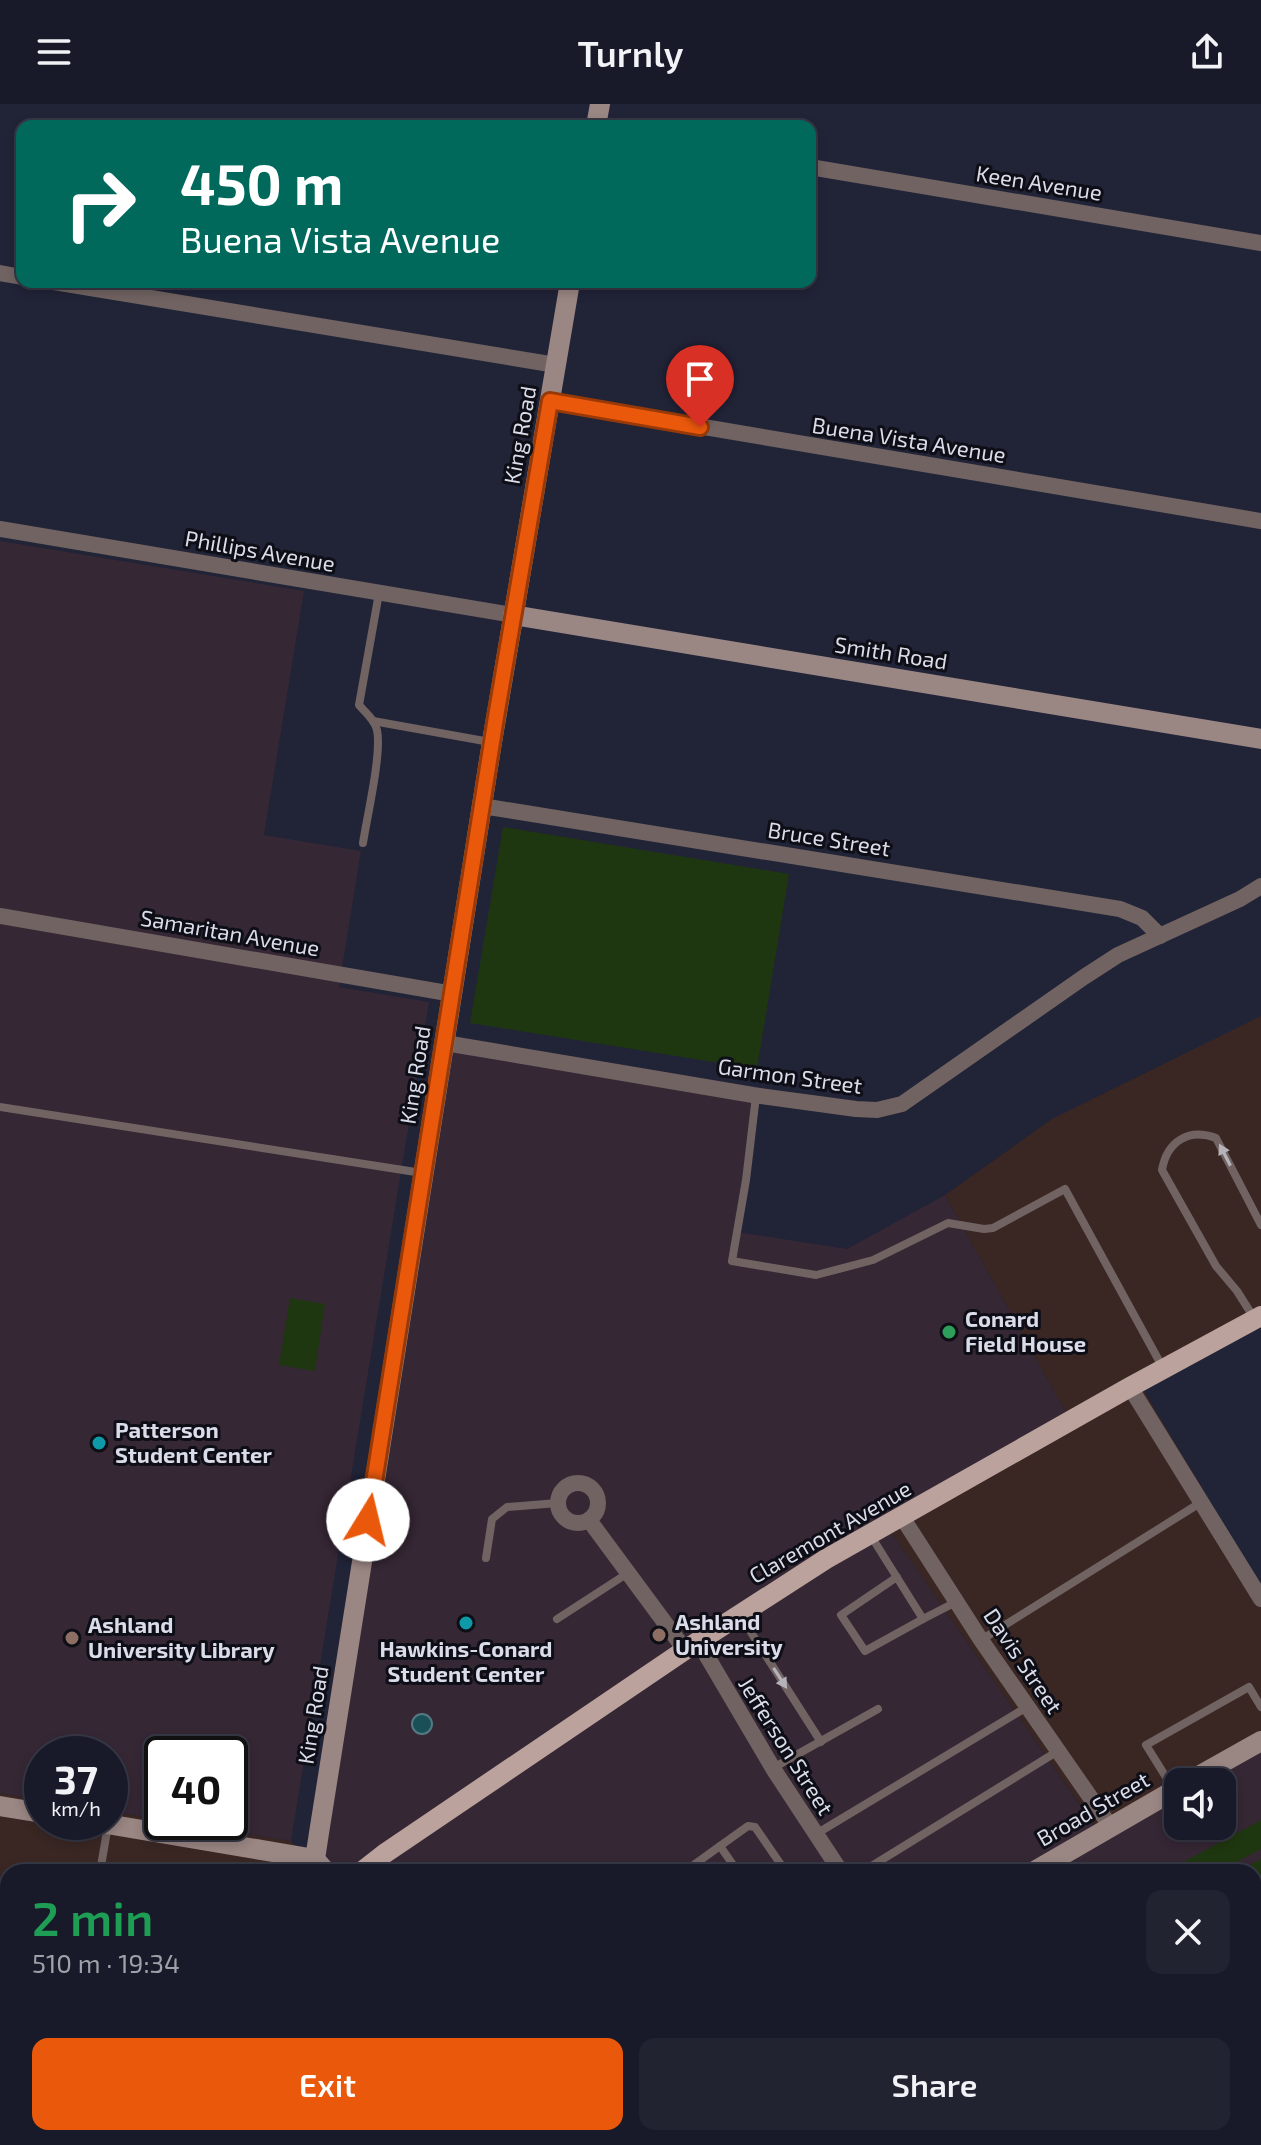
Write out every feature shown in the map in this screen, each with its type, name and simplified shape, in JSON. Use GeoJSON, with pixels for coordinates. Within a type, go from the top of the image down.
{"type":"FeatureCollection","features":[{"type":"Feature","properties":{"kind":"main road","name":"Claremont Avenue"},"geometry":{"type":"LineString","coordinates":[[371,1864],[691,1646],[826,1559],[1258,1318]]}},
{"type":"Feature","properties":{"kind":"street","name":"Keen Avenue"},"geometry":{"type":"LineString","coordinates":[[816,168],[1261,243]]}},
{"type":"Feature","properties":{"kind":"street"},"geometry":{"type":"LineString","coordinates":[[90,288],[556,365]]}},
{"type":"Feature","properties":{"kind":"street","name":"King Road"},"geometry":{"type":"LineString","coordinates":[[321,1864],[424,1173],[492,742],[569,288]]}},
{"type":"Feature","properties":{"kind":"street","name":"Buena Vista Avenue"},"geometry":{"type":"LineString","coordinates":[[550,401],[1261,521]]}},
{"type":"Feature","properties":{"kind":"street","name":"Phillips Avenue"},"geometry":{"type":"LineString","coordinates":[[0,529],[513,615]]}},
{"type":"Feature","properties":{"kind":"street","name":"Smith Road"},"geometry":{"type":"LineString","coordinates":[[513,615],[1261,739]]}},
{"type":"Feature","properties":{"kind":"street","name":"Bruce Street"},"geometry":{"type":"LineString","coordinates":[[482,806],[1120,909],[1142,918],[1160,936]]}},
{"type":"Feature","properties":{"kind":"street","name":"Garmon Street"},"geometry":{"type":"LineString","coordinates":[[445,1043],[756,1095],[877,1110],[902,1104],[1118,955],[1240,899],[1261,886]]}},
{"type":"Feature","properties":{"kind":"street","name":"Samaritan Avenue"},"geometry":{"type":"LineString","coordinates":[[0,916],[453,994]]}},
{"type":"Feature","properties":{"kind":"street"},"geometry":{"type":"LineString","coordinates":[[1130,1387],[1261,1599]]}},
{"type":"Feature","properties":{"kind":"street"},"geometry":{"type":"LineString","coordinates":[[574,1483],[592,1488],[599,1500],[596,1513],[580,1524],[567,1520],[558,1510],[558,1503],[559,1496],[574,1483]]}},
{"type":"Feature","properties":{"kind":"street","name":"Davis Street"},"geometry":{"type":"LineString","coordinates":[[902,1517],[981,1640],[1111,1827]]}},
{"type":"Feature","properties":{"kind":"street","name":"Jefferson Street"},"geometry":{"type":"LineString","coordinates":[[589,1520],[628,1573],[691,1646],[836,1864]]}},
{"type":"Feature","properties":{"kind":"street","name":"Broad Street"},"geometry":{"type":"LineString","coordinates":[[1213,1768],[1261,1741]]}},
{"type":"Feature","properties":{"kind":"street","name":"Broad Street"},"geometry":{"type":"LineString","coordinates":[[1047,1864],[1164,1796]]}},
{"type":"Feature","properties":{"kind":"street"},"geometry":{"type":"LineString","coordinates":[[0,1806],[24,1810]]}},
{"type":"Feature","properties":{"kind":"street"},"geometry":{"type":"LineString","coordinates":[[128,1828],[316,1864]]}},
{"type":"Feature","properties":{"kind":"lane"},"geometry":{"type":"LineString","coordinates":[[363,843],[377,760],[378,732],[359,705],[379,593]]}},
{"type":"Feature","properties":{"kind":"lane"},"geometry":{"type":"LineString","coordinates":[[373,721],[492,742]]}},
{"type":"Feature","properties":{"kind":"lane"},"geometry":{"type":"LineString","coordinates":[[756,1095],[732,1261],[816,1275],[873,1260],[948,1223],[993,1228],[1065,1189],[1164,1369]]}},
{"type":"Feature","properties":{"kind":"lane"},"geometry":{"type":"LineString","coordinates":[[0,1107],[424,1173]]}},
{"type":"Feature","properties":{"kind":"lane"},"geometry":{"type":"LineString","coordinates":[[1258,1318],[1216,1266],[1162,1170],[1169,1150],[1191,1134],[1202,1133],[1216,1138],[1261,1225]]}},
{"type":"Feature","properties":{"kind":"lane"},"geometry":{"type":"LineString","coordinates":[[486,1558],[492,1519],[507,1507],[558,1503]]}},
{"type":"Feature","properties":{"kind":"lane"},"geometry":{"type":"LineString","coordinates":[[981,1640],[1200,1503]]}},
{"type":"Feature","properties":{"kind":"lane"},"geometry":{"type":"LineString","coordinates":[[870,1534],[923,1619]]}},
{"type":"Feature","properties":{"kind":"lane"},"geometry":{"type":"LineString","coordinates":[[557,1619],[628,1573]]}},
{"type":"Feature","properties":{"kind":"lane"},"geometry":{"type":"LineString","coordinates":[[897,1577],[841,1615],[865,1651],[956,1602]]}},
{"type":"Feature","properties":{"kind":"lane"},"geometry":{"type":"LineString","coordinates":[[739,1614],[821,1742]]}},
{"type":"Feature","properties":{"kind":"lane"},"geometry":{"type":"LineString","coordinates":[[1165,1768],[1146,1745],[1249,1687],[1261,1707]]}},
{"type":"Feature","properties":{"kind":"lane"},"geometry":{"type":"LineString","coordinates":[[816,1834],[1027,1707]]}},
{"type":"Feature","properties":{"kind":"lane"},"geometry":{"type":"LineString","coordinates":[[772,1768],[878,1709]]}},
{"type":"Feature","properties":{"kind":"lane"},"geometry":{"type":"LineString","coordinates":[[875,1864],[1058,1751]]}},
{"type":"Feature","properties":{"kind":"lane"},"geometry":{"type":"LineString","coordinates":[[695,1864],[748,1826],[755,1827],[780,1864]]}},
{"type":"Feature","properties":{"kind":"lane"},"geometry":{"type":"LineString","coordinates":[[100,1864],[101,1840]]}},
{"type":"Feature","properties":{"kind":"lane"},"geometry":{"type":"LineString","coordinates":[[720,1846],[732,1864]]}},
{"type":"Feature","properties":{"kind":"shaded area"},"geometry":{"type":"Polygon","coordinates":[[[0,541],[304,591],[264,835],[361,851],[339,987],[429,1002],[291,1841],[248,1834],[248,1736],[144,1736],[144,1817],[128,1814],[128,1736],[24,1736],[24,1797],[0,1793],[0,541]]]}},
{"type":"Feature","properties":{"kind":"shaded area"},"geometry":{"type":"Polygon","coordinates":[[[503,827],[789,874],[757,1069],[470,1023],[503,827]]]}},
{"type":"Feature","properties":{"kind":"shaded area"},"geometry":{"type":"Polygon","coordinates":[[[1261,1016],[1261,1323],[1142,1388],[1261,1586],[1261,1744],[1218,1768],[1164,1768],[1164,1798],[1100,1834],[886,1525],[1070,1420],[945,1195],[1052,1119],[1261,1016]]]}},
{"type":"Feature","properties":{"kind":"shaded area","name":"Ashland University"},"geometry":{"type":"Polygon","coordinates":[[[453,1051],[756,1095],[737,1232],[847,1249],[945,1195],[1070,1420],[886,1525],[1099,1833],[1164,1798],[1164,1840],[1236,1840],[1236,1768],[1218,1768],[1261,1744],[1261,1864],[330,1864],[321,1844],[453,1051]]]}},
{"type":"Feature","properties":{"kind":"shaded area"},"geometry":{"type":"Polygon","coordinates":[[[290,1298],[325,1304],[315,1371],[279,1365],[290,1298]]]}},
{"type":"Feature","properties":{"kind":"shaded area"},"geometry":{"type":"Polygon","coordinates":[[[422,1714],[429,1717],[432,1724],[429,1731],[422,1734],[415,1731],[412,1724],[415,1717],[422,1714]]]}},
{"type":"Feature","properties":{"kind":"shaded area"},"geometry":{"type":"Polygon","coordinates":[[[0,1793],[24,1797],[24,1840],[128,1840],[128,1814],[144,1817],[144,1840],[248,1840],[248,1834],[291,1841],[311,1864],[0,1864],[0,1793]]]}},
{"type":"Feature","properties":{"kind":"shaded area"},"geometry":{"type":"Polygon","coordinates":[[[1261,1820],[1261,1849],[1233,1864],[1180,1864],[1224,1840],[1236,1840],[1236,1834],[1261,1820]]]}},
{"type":"Feature","properties":{"kind":"place","name":"Conard Field House"},"geometry":{"type":"Point","coordinates":[949,1332]}},
{"type":"Feature","properties":{"kind":"place","name":"Patterson Student Center"},"geometry":{"type":"Point","coordinates":[99,1443]}},
{"type":"Feature","properties":{"kind":"place","name":"Hawkins-Conard Student Center"},"geometry":{"type":"Point","coordinates":[466,1623]}},
{"type":"Feature","properties":{"kind":"place","name":"Ashland University"},"geometry":{"type":"Point","coordinates":[659,1635]}},
{"type":"Feature","properties":{"kind":"place","name":"Ashland University Library"},"geometry":{"type":"Point","coordinates":[72,1638]}},
{"type":"Feature","properties":{"kind":"route"},"geometry":{"type":"LineString","coordinates":[[368,1520],[496,717],[550,401],[700,427]]}}]}
